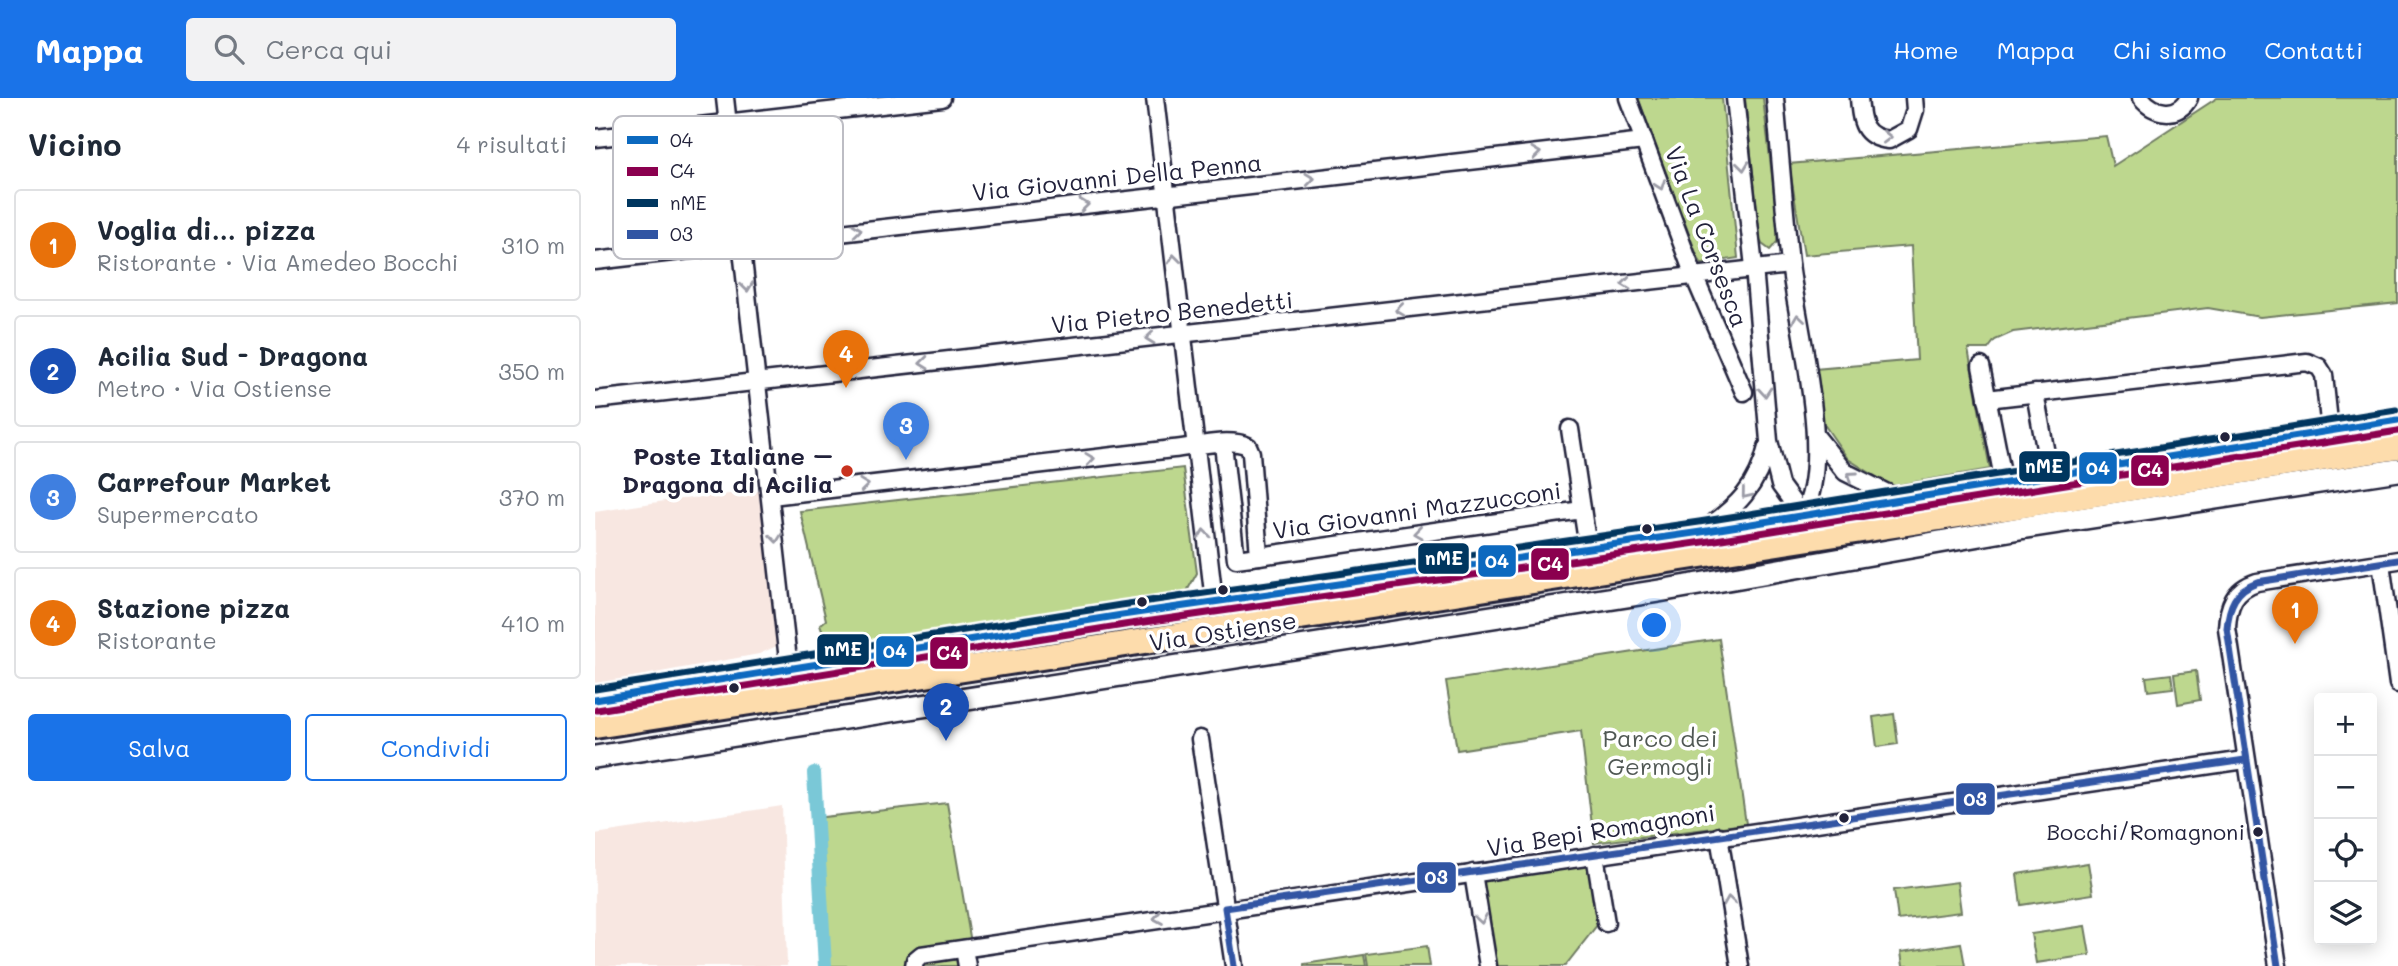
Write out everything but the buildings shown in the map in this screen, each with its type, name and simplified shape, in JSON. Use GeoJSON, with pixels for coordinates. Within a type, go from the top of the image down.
{"type":"FeatureCollection","features":[{"type":"Feature","properties":{"kind":"main road"},"geometry":{"type":"LineString","coordinates":[[595,700],[1214,601],[1701,532],[2398,420]]}},
{"type":"Feature","properties":{"kind":"main road"},"geometry":{"type":"LineString","coordinates":[[595,726],[2398,447]]}},
{"type":"Feature","properties":{"kind":"main road","name":"Via Ostiense"},"geometry":{"type":"LineString","coordinates":[[595,757],[1659,591],[2020,527],[2398,470]]}},
{"type":"Feature","properties":{"kind":"street"},"geometry":{"type":"LineString","coordinates":[[725,98],[726,116]]}},
{"type":"Feature","properties":{"kind":"street"},"geometry":{"type":"LineString","coordinates":[[787,116],[942,98]]}},
{"type":"Feature","properties":{"kind":"street"},"geometry":{"type":"LineString","coordinates":[[1155,98],[1214,601]]}},
{"type":"Feature","properties":{"kind":"street","name":"Via La Corsesca"},"geometry":{"type":"LineString","coordinates":[[1628,98],[1694,276],[1744,393]]}},
{"type":"Feature","properties":{"kind":"street"},"geometry":{"type":"LineString","coordinates":[[1735,98],[1754,267],[1769,441],[1780,485],[1802,515]]}},
{"type":"Feature","properties":{"kind":"street"},"geometry":{"type":"LineString","coordinates":[[1775,98],[1790,265],[1815,435],[1813,485],[1802,515]]}},
{"type":"Feature","properties":{"kind":"street"},"geometry":{"type":"LineString","coordinates":[[1859,98],[1861,125],[1871,136],[1889,140],[1909,129],[1915,110],[1914,98]]}},
{"type":"Feature","properties":{"kind":"street"},"geometry":{"type":"LineString","coordinates":[[2141,98],[2147,106],[2173,113],[2181,110],[2189,98]]}},
{"type":"Feature","properties":{"kind":"street"},"geometry":{"type":"LineString","coordinates":[[595,138],[613,136]]}},
{"type":"Feature","properties":{"kind":"street","name":"Via Giovanni Della Penna"},"geometry":{"type":"LineString","coordinates":[[843,232],[1644,141]]}},
{"type":"Feature","properties":{"kind":"street","name":"Via Giovanni Della Penna"},"geometry":{"type":"LineString","coordinates":[[595,261],[613,259]]}},
{"type":"Feature","properties":{"kind":"street"},"geometry":{"type":"LineString","coordinates":[[744,259],[772,496],[789,670]]}},
{"type":"Feature","properties":{"kind":"street","name":"Via Pietro Benedetti"},"geometry":{"type":"LineString","coordinates":[[595,400],[1790,265]]}},
{"type":"Feature","properties":{"kind":"street"},"geometry":{"type":"LineString","coordinates":[[1987,399],[2312,363],[2324,374],[2330,431]]}},
{"type":"Feature","properties":{"kind":"street"},"geometry":{"type":"LineString","coordinates":[[1981,366],[2004,483]]}},
{"type":"Feature","properties":{"kind":"street"},"geometry":{"type":"LineString","coordinates":[[2035,393],[2050,476]]}},
{"type":"Feature","properties":{"kind":"street","name":"Via Giovanni Mazzucconi"},"geometry":{"type":"LineString","coordinates":[[1570,429],[1588,548]]}},
{"type":"Feature","properties":{"kind":"street"},"geometry":{"type":"LineString","coordinates":[[1815,435],[1832,461],[1858,482],[1901,500]]}},
{"type":"Feature","properties":{"kind":"street"},"geometry":{"type":"LineString","coordinates":[[1701,532],[1735,507],[1748,492],[1759,476],[1769,441]]}},
{"type":"Feature","properties":{"kind":"street"},"geometry":{"type":"LineString","coordinates":[[772,496],[1194,447],[1223,444],[1245,444],[1251,453],[1259,556],[1236,559],[1223,444]]}},
{"type":"Feature","properties":{"kind":"street","name":"Via Giovanni Mazzucconi"},"geometry":{"type":"LineString","coordinates":[[1259,556],[1582,510]]}},
{"type":"Feature","properties":{"kind":"street"},"geometry":{"type":"LineString","coordinates":[[2278,966],[2227,628],[2230,608],[2236,594],[2257,582],[2398,561]]}},
{"type":"Feature","properties":{"kind":"street"},"geometry":{"type":"LineString","coordinates":[[2381,563],[2398,684]]}},
{"type":"Feature","properties":{"kind":"street"},"geometry":{"type":"LineString","coordinates":[[1200,739],[1234,966]]}},
{"type":"Feature","properties":{"kind":"street","name":"Via Bepi Romagnoni"},"geometry":{"type":"LineString","coordinates":[[914,966],[915,960],[921,955],[964,948],[2245,760]]}},
{"type":"Feature","properties":{"kind":"street"},"geometry":{"type":"LineString","coordinates":[[1719,836],[1740,966]]}},
{"type":"Feature","properties":{"kind":"street"},"geometry":{"type":"LineString","coordinates":[[1595,855],[1606,923]]}},
{"type":"Feature","properties":{"kind":"street"},"geometry":{"type":"LineString","coordinates":[[1473,873],[1488,966]]}},
{"type":"Feature","properties":{"kind":"street"},"geometry":{"type":"LineString","coordinates":[[964,948],[967,966]]}},
{"type":"Feature","properties":{"kind":"shaded area"},"geometry":{"type":"Polygon","coordinates":[[[759,491],[779,645],[759,654],[595,684],[595,512],[671,500],[759,491]]]}},
{"type":"Feature","properties":{"kind":"shaded area"},"geometry":{"type":"Polygon","coordinates":[[[782,806],[787,966],[595,966],[595,834],[782,806]]]}},
{"type":"Feature","properties":{"kind":"green space"},"geometry":{"type":"Polygon","coordinates":[[[1638,98],[1722,98],[1738,258],[1702,264],[1698,258],[1638,98]]]}},
{"type":"Feature","properties":{"kind":"green space"},"geometry":{"type":"Polygon","coordinates":[[[1745,98],[1763,98],[1778,228],[1777,242],[1770,250],[1760,239],[1745,98]]]}},
{"type":"Feature","properties":{"kind":"green space"},"geometry":{"type":"Polygon","coordinates":[[[2217,98],[2398,98],[2398,303],[2260,317],[2208,308],[2013,332],[1995,340],[1988,349],[1968,349],[1990,469],[1891,486],[1848,459],[1821,420],[1815,369],[1917,360],[1911,246],[1804,255],[1789,164],[2106,136],[2113,166],[2217,98]]]}},
{"type":"Feature","properties":{"kind":"green space"},"geometry":{"type":"Polygon","coordinates":[[[1183,468],[1197,573],[1187,591],[830,653],[820,625],[826,620],[800,511],[1183,468]]]}},
{"type":"Feature","properties":{"kind":"green space","name":"Parco dei Germogli"},"geometry":{"type":"Polygon","coordinates":[[[1719,639],[1746,824],[1594,843],[1581,731],[1457,750],[1446,681],[1719,639]]]}},
{"type":"Feature","properties":{"kind":"green space"},"geometry":{"type":"Polygon","coordinates":[[[2196,671],[2200,700],[2178,704],[2174,674],[2196,671]]]}},
{"type":"Feature","properties":{"kind":"green space"},"geometry":{"type":"Polygon","coordinates":[[[2171,674],[2173,688],[2148,691],[2146,677],[2171,674]]]}},
{"type":"Feature","properties":{"kind":"green space"},"geometry":{"type":"Polygon","coordinates":[[[1894,714],[1898,744],[1877,747],[1873,717],[1894,714]]]}},
{"type":"Feature","properties":{"kind":"green space"},"geometry":{"type":"Polygon","coordinates":[[[947,803],[975,966],[820,966],[815,818],[947,803]]]}},
{"type":"Feature","properties":{"kind":"green space"},"geometry":{"type":"Polygon","coordinates":[[[2088,863],[2093,894],[2021,905],[2017,874],[2088,863]]]}},
{"type":"Feature","properties":{"kind":"green space"},"geometry":{"type":"Polygon","coordinates":[[[1588,864],[1601,920],[1565,966],[1494,966],[1480,878],[1588,864]]]}},
{"type":"Feature","properties":{"kind":"green space"},"geometry":{"type":"Polygon","coordinates":[[[1957,882],[1961,912],[1898,920],[1894,890],[1957,882]]]}},
{"type":"Feature","properties":{"kind":"green space"},"geometry":{"type":"Polygon","coordinates":[[[2085,926],[2090,955],[2036,963],[2031,934],[2085,926]]]}},
{"type":"Feature","properties":{"kind":"green space"},"geometry":{"type":"Polygon","coordinates":[[[1961,943],[1965,966],[1903,966],[1901,952],[1961,943]]]}},
{"type":"Feature","properties":{"kind":"green space"},"geometry":{"type":"Polygon","coordinates":[[[1427,946],[1430,966],[1368,966],[1366,954],[1427,946]]]}},
{"type":"Feature","properties":{"kind":"green space"},"geometry":{"type":"Polygon","coordinates":[[[1364,955],[1366,966],[1304,966],[1304,964],[1364,955]]]}},
{"type":"Feature","properties":{"kind":"waterway"},"geometry":{"type":"LineString","coordinates":[[814,773],[825,966]]}},
{"type":"Feature","properties":{"kind":"transit line","name":"nME"},"geometry":{"type":"LineString","coordinates":[[595,689],[1121,605],[1699,522],[2396,410]]}},
{"type":"Feature","properties":{"kind":"transit line","name":"04"},"geometry":{"type":"LineString","coordinates":[[595,700],[1122,615],[1701,532],[2398,420]]}},
{"type":"Feature","properties":{"kind":"transit line","name":"C4"},"geometry":{"type":"LineString","coordinates":[[597,710],[1124,625],[1703,542],[2398,431]]}},
{"type":"Feature","properties":{"kind":"transit line","name":"03"},"geometry":{"type":"LineString","coordinates":[[2278,966],[2227,628],[2229,613],[2238,594],[2257,582],[2398,560]]}},
{"type":"Feature","properties":{"kind":"transit line","name":"03"},"geometry":{"type":"LineString","coordinates":[[1234,966],[1225,908],[2245,760]]}},
{"type":"Feature","properties":{"kind":"place","name":"Stazione pizza"},"geometry":{"type":"Point","coordinates":[846,388]}},
{"type":"Feature","properties":{"kind":"place","name":"Carrefour Market"},"geometry":{"type":"Point","coordinates":[906,460]}},
{"type":"Feature","properties":{"kind":"place","name":"Poste Italiane – Dragona di Acilia"},"geometry":{"type":"Point","coordinates":[847,471]}},
{"type":"Feature","properties":{"kind":"place","name":"Voglia di… pizza"},"geometry":{"type":"Point","coordinates":[2295,644]}},
{"type":"Feature","properties":{"kind":"place","name":"Acilia Sud - Dragona"},"geometry":{"type":"Point","coordinates":[946,741]}},
{"type":"Feature","properties":{"kind":"place","name":"Bocchi/Romagnoni"},"geometry":{"type":"Point","coordinates":[2258,832]}}]}
